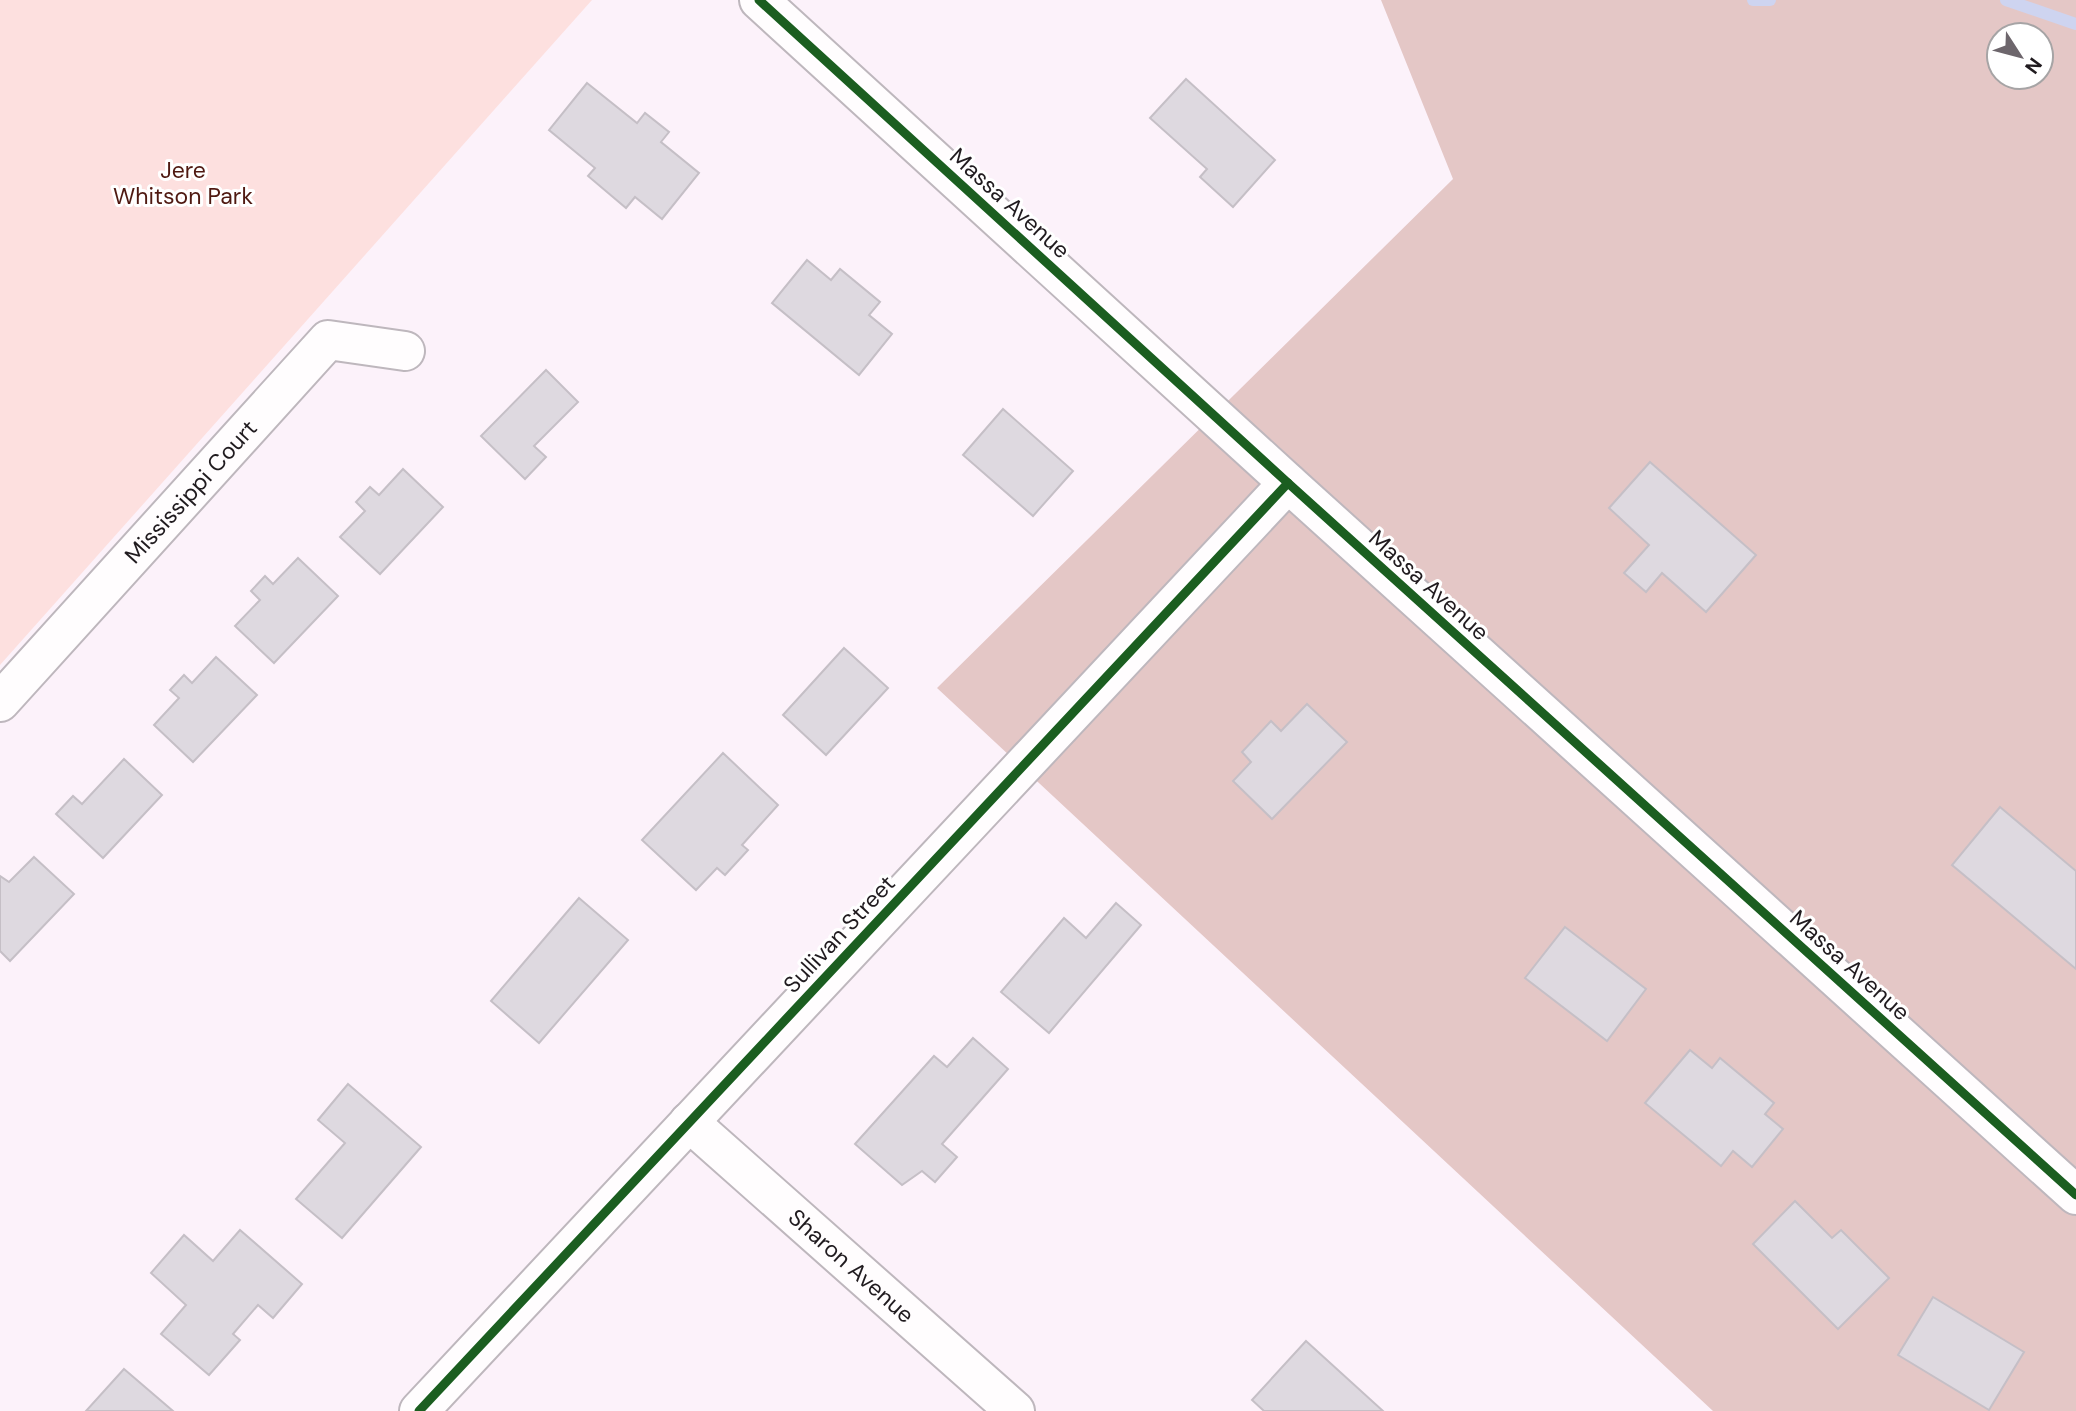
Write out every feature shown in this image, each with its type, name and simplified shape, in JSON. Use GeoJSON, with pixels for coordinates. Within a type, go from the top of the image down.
{"type":"FeatureCollection","features":[{"type":"Feature","properties":{"kind":"street","name":"Massa Avenue"},"geometry":{"type":"LineString","coordinates":[[759,0],[1288,483],[2076,1195]]}},
{"type":"Feature","properties":{"kind":"street","name":"Mississippi Court"},"geometry":{"type":"LineString","coordinates":[[0,702],[328,340],[405,351]]}},
{"type":"Feature","properties":{"kind":"street","name":"Sullivan Street"},"geometry":{"type":"LineString","coordinates":[[419,1411],[1288,483]]}},
{"type":"Feature","properties":{"kind":"street","name":"Sharon Avenue"},"geometry":{"type":"LineString","coordinates":[[689,1122],[1015,1411]]}},
{"type":"Feature","properties":{"kind":"green space","name":"Jere Whitson Park"},"geometry":{"type":"Polygon","coordinates":[[[0,0],[592,0],[0,665],[0,0]]]}},
{"type":"Feature","properties":{"kind":"shaded area"},"geometry":{"type":"Polygon","coordinates":[[[1381,0],[2076,0],[2076,1411],[1713,1411],[937,688],[1453,179],[1381,0]]]}},
{"type":"Feature","properties":{"kind":"building"},"geometry":{"type":"Polygon","coordinates":[[[1186,79],[1275,160],[1233,207],[1200,177],[1207,169],[1150,118],[1186,79]]]}},
{"type":"Feature","properties":{"kind":"building"},"geometry":{"type":"Polygon","coordinates":[[[587,83],[637,123],[645,113],[669,132],[661,142],[699,173],[662,219],[635,197],[626,208],[588,176],[595,168],[549,130],[587,83]]]}},
{"type":"Feature","properties":{"kind":"building"},"geometry":{"type":"Polygon","coordinates":[[[807,260],[831,280],[840,269],[880,302],[869,315],[892,334],[859,375],[772,303],[807,260]]]}},
{"type":"Feature","properties":{"kind":"building"},"geometry":{"type":"Polygon","coordinates":[[[546,370],[578,402],[534,446],[546,457],[525,479],[481,436],[546,370]]]}},
{"type":"Feature","properties":{"kind":"building"},"geometry":{"type":"Polygon","coordinates":[[[1003,409],[1073,471],[1033,516],[963,455],[1003,409]]]}},
{"type":"Feature","properties":{"kind":"building"},"geometry":{"type":"Polygon","coordinates":[[[1650,462],[1756,555],[1706,612],[1662,573],[1646,592],[1624,573],[1649,545],[1609,508],[1650,462]]]}},
{"type":"Feature","properties":{"kind":"building"},"geometry":{"type":"Polygon","coordinates":[[[403,469],[443,507],[380,574],[340,537],[365,511],[356,502],[370,487],[379,495],[403,469]]]}},
{"type":"Feature","properties":{"kind":"building"},"geometry":{"type":"Polygon","coordinates":[[[298,558],[338,596],[274,663],[235,626],[260,600],[251,591],[265,576],[273,584],[298,558]]]}},
{"type":"Feature","properties":{"kind":"building"},"geometry":{"type":"Polygon","coordinates":[[[844,648],[888,688],[826,755],[783,715],[844,648]]]}},
{"type":"Feature","properties":{"kind":"building"},"geometry":{"type":"Polygon","coordinates":[[[216,657],[257,695],[193,762],[154,725],[179,698],[170,690],[184,675],[192,683],[216,657]]]}},
{"type":"Feature","properties":{"kind":"building"},"geometry":{"type":"Polygon","coordinates":[[[1307,704],[1347,742],[1272,819],[1233,781],[1251,762],[1242,752],[1271,721],[1281,731],[1307,704]]]}},
{"type":"Feature","properties":{"kind":"building"},"geometry":{"type":"Polygon","coordinates":[[[723,753],[778,805],[742,845],[748,850],[725,875],[717,868],[696,890],[642,840],[723,753]]]}},
{"type":"Feature","properties":{"kind":"building"},"geometry":{"type":"Polygon","coordinates":[[[124,759],[162,795],[103,858],[56,814],[73,796],[82,804],[124,759]]]}},
{"type":"Feature","properties":{"kind":"building"},"geometry":{"type":"Polygon","coordinates":[[[2000,807],[2076,871],[2076,969],[1952,865],[2000,807]]]}},
{"type":"Feature","properties":{"kind":"building"},"geometry":{"type":"Polygon","coordinates":[[[34,857],[74,894],[10,961],[0,951],[0,876],[9,882],[34,857]]]}},
{"type":"Feature","properties":{"kind":"building"},"geometry":{"type":"Polygon","coordinates":[[[579,898],[628,940],[539,1043],[491,1001],[579,898]]]}},
{"type":"Feature","properties":{"kind":"building"},"geometry":{"type":"Polygon","coordinates":[[[1116,903],[1141,925],[1049,1033],[1001,992],[1064,918],[1086,938],[1116,903]]]}},
{"type":"Feature","properties":{"kind":"building"},"geometry":{"type":"Polygon","coordinates":[[[1565,927],[1646,989],[1607,1041],[1525,978],[1565,927]]]}},
{"type":"Feature","properties":{"kind":"building"},"geometry":{"type":"Polygon","coordinates":[[[973,1038],[1008,1069],[942,1144],[957,1157],[935,1182],[922,1171],[902,1185],[855,1144],[934,1056],[947,1067],[973,1038]]]}},
{"type":"Feature","properties":{"kind":"building"},"geometry":{"type":"Polygon","coordinates":[[[1690,1050],[1712,1068],[1720,1058],[1774,1103],[1765,1114],[1783,1129],[1752,1167],[1733,1151],[1721,1166],[1645,1103],[1690,1050]]]}},
{"type":"Feature","properties":{"kind":"building"},"geometry":{"type":"Polygon","coordinates":[[[348,1084],[421,1147],[342,1238],[296,1199],[345,1143],[318,1120],[348,1084]]]}},
{"type":"Feature","properties":{"kind":"building"},"geometry":{"type":"Polygon","coordinates":[[[1795,1201],[1832,1238],[1841,1230],[1889,1278],[1838,1329],[1753,1244],[1795,1201]]]}},
{"type":"Feature","properties":{"kind":"building"},"geometry":{"type":"Polygon","coordinates":[[[240,1230],[302,1284],[273,1318],[258,1305],[233,1334],[240,1340],[209,1375],[161,1334],[186,1305],[151,1273],[184,1235],[213,1261],[240,1230]]]}},
{"type":"Feature","properties":{"kind":"building"},"geometry":{"type":"Polygon","coordinates":[[[1933,1297],[2024,1352],[1989,1410],[1898,1355],[1933,1297]]]}},
{"type":"Feature","properties":{"kind":"building"},"geometry":{"type":"Polygon","coordinates":[[[1306,1341],[1383,1411],[1264,1411],[1252,1400],[1306,1341]]]}},
{"type":"Feature","properties":{"kind":"building"},"geometry":{"type":"Polygon","coordinates":[[[124,1369],[173,1411],[86,1411],[124,1369]]]}},
{"type":"Feature","properties":{"kind":"waterway"},"geometry":{"type":"LineString","coordinates":[[1753,0],[1770,0]]}},
{"type":"Feature","properties":{"kind":"waterway"},"geometry":{"type":"LineString","coordinates":[[2006,0],[2076,24]]}},
{"type":"Feature","properties":{"kind":"cycle path"},"geometry":{"type":"LineString","coordinates":[[759,0],[1288,483],[2076,1195]]}},
{"type":"Feature","properties":{"kind":"cycle path"},"geometry":{"type":"LineString","coordinates":[[419,1411],[1288,483]]}}]}
